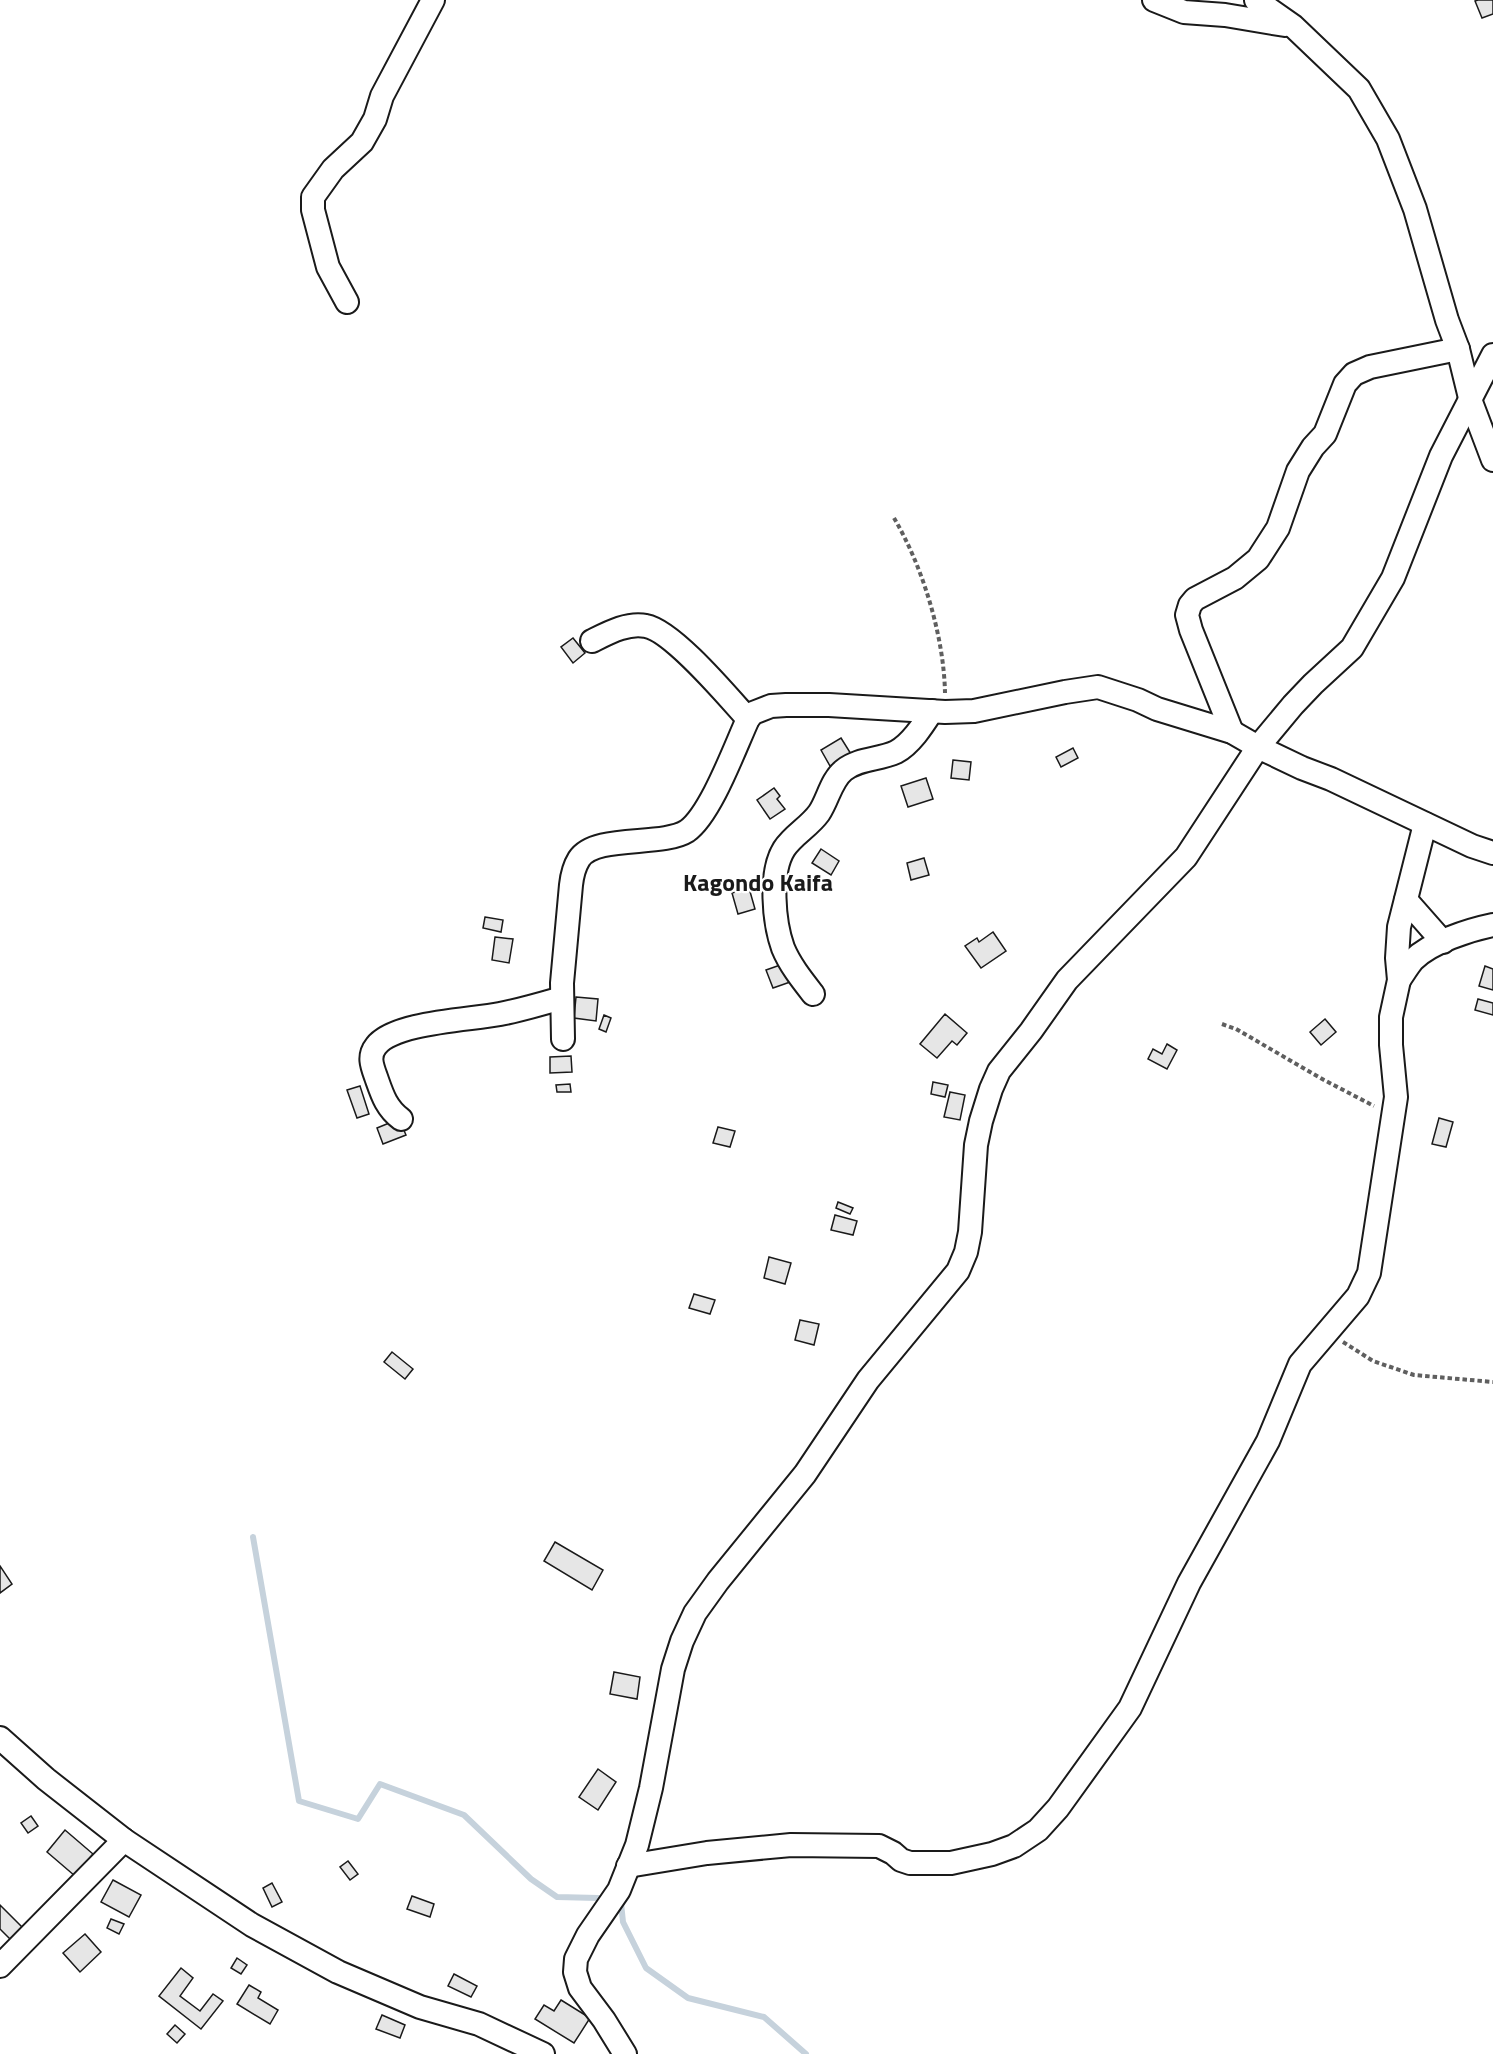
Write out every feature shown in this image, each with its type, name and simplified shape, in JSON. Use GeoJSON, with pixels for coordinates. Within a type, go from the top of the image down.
{"type":"FeatureCollection","features":[{"type":"Feature","properties":{"kind":"street"},"geometry":{"type":"LineString","coordinates":[[347,302],[328,267],[313,210],[313,197],[333,169],[362,142],[375,119],[382,96],[433,0]]}},
{"type":"Feature","properties":{"kind":"street"},"geometry":{"type":"LineString","coordinates":[[1154,0],[1184,12],[1225,15],[1293,26]]}},
{"type":"Feature","properties":{"kind":"street"},"geometry":{"type":"LineString","coordinates":[[1256,0],[1293,26],[1359,89],[1388,140],[1414,209],[1458,349],[1470,402],[1493,460]]}},
{"type":"Feature","properties":{"kind":"street"},"geometry":{"type":"LineString","coordinates":[[1233,732],[1191,630],[1187,615],[1190,605],[1195,599],[1235,578],[1258,559],[1278,528],[1298,471],[1313,447],[1325,434],[1344,384],[1353,374],[1370,367],[1458,349]]}},
{"type":"Feature","properties":{"kind":"street"},"geometry":{"type":"LineString","coordinates":[[625,2054],[604,2020],[580,1988],[576,1979],[576,1959],[588,1935],[619,1890],[637,1845],[651,1788],[674,1669],[682,1641],[694,1613],[805,1474],[868,1380],[958,1272],[966,1252],[970,1232],[972,1179],[979,1129],[999,1071],[1067,980],[1186,857],[1258,747],[1313,684],[1352,648],[1393,578],[1441,456],[1493,355]]}},
{"type":"Feature","properties":{"kind":"street"},"geometry":{"type":"LineString","coordinates":[[592,640],[623,628],[643,625],[655,628],[676,642],[748,719]]}},
{"type":"Feature","properties":{"kind":"street"},"geometry":{"type":"LineString","coordinates":[[563,1039],[562,998],[571,885],[579,858],[598,847],[686,832],[697,822],[713,795],[748,719],[753,713],[786,705],[938,711],[981,710],[1098,687],[1138,700],[1157,710],[1233,732],[1258,747],[1472,846],[1493,853]]}},
{"type":"Feature","properties":{"kind":"street"},"geometry":{"type":"LineString","coordinates":[[813,994],[798,975],[784,949],[779,928],[774,898],[778,866],[783,851],[791,840],[810,825],[842,772],[859,762],[897,752],[938,711]]}},
{"type":"Feature","properties":{"kind":"street"},"geometry":{"type":"LineString","coordinates":[[628,1866],[707,1853],[791,1845],[879,1846],[910,1863],[951,1863],[992,1854],[1014,1846],[1038,1830],[1058,1808],[1130,1708],[1189,1583],[1268,1441],[1300,1364],[1358,1296],[1369,1273],[1396,1096],[1391,1017],[1399,980],[1399,927],[1425,824]]}},
{"type":"Feature","properties":{"kind":"street"},"geometry":{"type":"LineString","coordinates":[[1406,900],[1443,942]]}},
{"type":"Feature","properties":{"kind":"street"},"geometry":{"type":"LineString","coordinates":[[1399,980],[1419,955],[1443,942],[1493,924]]}},
{"type":"Feature","properties":{"kind":"street"},"geometry":{"type":"LineString","coordinates":[[401,1119],[391,1112],[384,1100],[371,1065],[371,1055],[382,1040],[396,1033],[444,1022],[496,1015],[562,998]]}},
{"type":"Feature","properties":{"kind":"street"},"geometry":{"type":"LineString","coordinates":[[0,1737],[46,1779],[124,1840],[252,1925],[338,1972],[420,2007],[479,2024],[543,2054]]}},
{"type":"Feature","properties":{"kind":"street"},"geometry":{"type":"LineString","coordinates":[[0,1966],[124,1840]]}},
{"type":"Feature","properties":{"kind":"path"},"geometry":{"type":"LineString","coordinates":[[894,519],[904,535],[933,612],[944,662],[938,711]]}},
{"type":"Feature","properties":{"kind":"path"},"geometry":{"type":"LineString","coordinates":[[1222,1023],[1352,1096],[1393,1113]]}},
{"type":"Feature","properties":{"kind":"path"},"geometry":{"type":"LineString","coordinates":[[1327,1332],[1373,1361],[1414,1375],[1493,1382]]}},
{"type":"Feature","properties":{"kind":"building"},"geometry":{"type":"Polygon","coordinates":[[[1493,0],[1493,14],[1482,18],[1475,1],[1493,0]]]}},
{"type":"Feature","properties":{"kind":"building"},"geometry":{"type":"Polygon","coordinates":[[[573,638],[585,653],[573,663],[561,647],[573,638]]]}},
{"type":"Feature","properties":{"kind":"building"},"geometry":{"type":"Polygon","coordinates":[[[841,738],[851,754],[830,766],[821,750],[841,738]]]}},
{"type":"Feature","properties":{"kind":"building"},"geometry":{"type":"Polygon","coordinates":[[[1073,748],[1078,758],[1061,767],[1056,757],[1073,748]]]}},
{"type":"Feature","properties":{"kind":"building"},"geometry":{"type":"Polygon","coordinates":[[[953,760],[971,762],[969,780],[951,778],[953,760]]]}},
{"type":"Feature","properties":{"kind":"building"},"geometry":{"type":"Polygon","coordinates":[[[926,778],[933,799],[908,807],[901,786],[926,778]]]}},
{"type":"Feature","properties":{"kind":"building"},"geometry":{"type":"Polygon","coordinates":[[[774,788],[780,796],[777,799],[785,809],[770,819],[757,800],[774,788]]]}},
{"type":"Feature","properties":{"kind":"building"},"geometry":{"type":"Polygon","coordinates":[[[821,849],[839,861],[831,875],[812,863],[821,849]]]}},
{"type":"Feature","properties":{"kind":"building"},"geometry":{"type":"Polygon","coordinates":[[[924,858],[929,875],[911,880],[907,863],[924,858]]]}},
{"type":"Feature","properties":{"kind":"building"},"geometry":{"type":"Polygon","coordinates":[[[749,888],[755,909],[738,914],[732,893],[749,888]]]}},
{"type":"Feature","properties":{"kind":"building"},"geometry":{"type":"Polygon","coordinates":[[[485,917],[503,920],[501,932],[483,928],[485,917]]]}},
{"type":"Feature","properties":{"kind":"building"},"geometry":{"type":"Polygon","coordinates":[[[993,932],[1006,951],[981,968],[965,946],[977,938],[979,942],[993,932]]]}},
{"type":"Feature","properties":{"kind":"building"},"geometry":{"type":"Polygon","coordinates":[[[495,937],[513,939],[509,963],[492,960],[495,937]]]}},
{"type":"Feature","properties":{"kind":"building"},"geometry":{"type":"Polygon","coordinates":[[[786,963],[793,981],[773,988],[766,970],[786,963]]]}},
{"type":"Feature","properties":{"kind":"building"},"geometry":{"type":"Polygon","coordinates":[[[1485,966],[1493,969],[1493,990],[1479,986],[1485,966]]]}},
{"type":"Feature","properties":{"kind":"building"},"geometry":{"type":"Polygon","coordinates":[[[576,997],[598,999],[596,1021],[574,1018],[576,997]]]}},
{"type":"Feature","properties":{"kind":"building"},"geometry":{"type":"Polygon","coordinates":[[[1478,999],[1493,1003],[1493,1015],[1475,1010],[1478,999]]]}},
{"type":"Feature","properties":{"kind":"building"},"geometry":{"type":"Polygon","coordinates":[[[945,1014],[967,1033],[957,1045],[952,1041],[937,1058],[920,1044],[945,1014]]]}},
{"type":"Feature","properties":{"kind":"building"},"geometry":{"type":"Polygon","coordinates":[[[604,1015],[611,1018],[606,1032],[599,1029],[604,1015]]]}},
{"type":"Feature","properties":{"kind":"building"},"geometry":{"type":"Polygon","coordinates":[[[1325,1019],[1336,1032],[1321,1045],[1310,1032],[1325,1019]]]}},
{"type":"Feature","properties":{"kind":"building"},"geometry":{"type":"Polygon","coordinates":[[[1167,1044],[1177,1050],[1167,1069],[1148,1059],[1153,1049],[1162,1054],[1167,1044]]]}},
{"type":"Feature","properties":{"kind":"building"},"geometry":{"type":"Polygon","coordinates":[[[571,1056],[572,1072],[550,1073],[550,1057],[571,1056]]]}},
{"type":"Feature","properties":{"kind":"building"},"geometry":{"type":"Polygon","coordinates":[[[933,1082],[948,1085],[945,1097],[931,1094],[933,1082]]]}},
{"type":"Feature","properties":{"kind":"building"},"geometry":{"type":"Polygon","coordinates":[[[570,1084],[571,1092],[557,1092],[556,1085],[570,1084]]]}},
{"type":"Feature","properties":{"kind":"building"},"geometry":{"type":"Polygon","coordinates":[[[360,1086],[369,1114],[357,1118],[347,1090],[360,1086]]]}},
{"type":"Feature","properties":{"kind":"building"},"geometry":{"type":"Polygon","coordinates":[[[950,1092],[965,1095],[960,1120],[944,1117],[950,1092]]]}},
{"type":"Feature","properties":{"kind":"building"},"geometry":{"type":"Polygon","coordinates":[[[1439,1118],[1453,1122],[1446,1147],[1432,1144],[1439,1118]]]}},
{"type":"Feature","properties":{"kind":"building"},"geometry":{"type":"Polygon","coordinates":[[[399,1119],[406,1135],[383,1144],[377,1128],[399,1119]]]}},
{"type":"Feature","properties":{"kind":"building"},"geometry":{"type":"Polygon","coordinates":[[[718,1127],[735,1131],[730,1147],[713,1143],[718,1127]]]}},
{"type":"Feature","properties":{"kind":"building"},"geometry":{"type":"Polygon","coordinates":[[[838,1202],[853,1208],[850,1214],[836,1208],[838,1202]]]}},
{"type":"Feature","properties":{"kind":"building"},"geometry":{"type":"Polygon","coordinates":[[[835,1215],[857,1221],[853,1235],[831,1230],[835,1215]]]}},
{"type":"Feature","properties":{"kind":"building"},"geometry":{"type":"Polygon","coordinates":[[[769,1257],[791,1263],[785,1284],[764,1278],[769,1257]]]}},
{"type":"Feature","properties":{"kind":"building"},"geometry":{"type":"Polygon","coordinates":[[[694,1294],[715,1300],[710,1314],[689,1308],[694,1294]]]}},
{"type":"Feature","properties":{"kind":"building"},"geometry":{"type":"Polygon","coordinates":[[[800,1320],[819,1324],[814,1345],[795,1340],[800,1320]]]}},
{"type":"Feature","properties":{"kind":"building"},"geometry":{"type":"Polygon","coordinates":[[[392,1352],[413,1369],[405,1379],[384,1362],[392,1352]]]}},
{"type":"Feature","properties":{"kind":"building"},"geometry":{"type":"Polygon","coordinates":[[[555,1542],[603,1570],[592,1590],[544,1561],[555,1542]]]}},
{"type":"Feature","properties":{"kind":"building"},"geometry":{"type":"Polygon","coordinates":[[[0,1566],[12,1584],[0,1593],[0,1566]]]}},
{"type":"Feature","properties":{"kind":"building"},"geometry":{"type":"Polygon","coordinates":[[[614,1672],[640,1677],[637,1699],[610,1694],[614,1672]]]}},
{"type":"Feature","properties":{"kind":"building"},"geometry":{"type":"Polygon","coordinates":[[[598,1769],[616,1782],[598,1810],[579,1797],[598,1769]]]}},
{"type":"Feature","properties":{"kind":"building"},"geometry":{"type":"Polygon","coordinates":[[[31,1816],[38,1826],[28,1833],[21,1823],[31,1816]]]}},
{"type":"Feature","properties":{"kind":"building"},"geometry":{"type":"Polygon","coordinates":[[[65,1830],[93,1854],[75,1876],[47,1852],[65,1830]]]}},
{"type":"Feature","properties":{"kind":"building"},"geometry":{"type":"Polygon","coordinates":[[[348,1861],[358,1874],[350,1880],[340,1867],[348,1861]]]}},
{"type":"Feature","properties":{"kind":"building"},"geometry":{"type":"Polygon","coordinates":[[[113,1880],[141,1895],[129,1917],[101,1902],[113,1880]]]}},
{"type":"Feature","properties":{"kind":"building"},"geometry":{"type":"Polygon","coordinates":[[[272,1883],[282,1902],[272,1907],[263,1888],[272,1883]]]}},
{"type":"Feature","properties":{"kind":"building"},"geometry":{"type":"Polygon","coordinates":[[[412,1896],[434,1904],[430,1917],[407,1909],[412,1896]]]}},
{"type":"Feature","properties":{"kind":"building"},"geometry":{"type":"Polygon","coordinates":[[[0,1905],[23,1928],[11,1940],[0,1929],[0,1905]]]}},
{"type":"Feature","properties":{"kind":"building"},"geometry":{"type":"Polygon","coordinates":[[[111,1919],[124,1924],[119,1934],[107,1928],[111,1919]]]}},
{"type":"Feature","properties":{"kind":"building"},"geometry":{"type":"Polygon","coordinates":[[[85,1934],[101,1952],[80,1972],[63,1953],[85,1934]]]}},
{"type":"Feature","properties":{"kind":"building"},"geometry":{"type":"Polygon","coordinates":[[[237,1958],[247,1965],[241,1974],[231,1968],[237,1958]]]}},
{"type":"Feature","properties":{"kind":"building"},"geometry":{"type":"Polygon","coordinates":[[[181,1968],[193,1978],[180,1996],[200,2011],[213,1994],[223,2001],[201,2029],[159,1996],[181,1968]]]}},
{"type":"Feature","properties":{"kind":"building"},"geometry":{"type":"Polygon","coordinates":[[[454,1974],[477,1986],[471,1997],[448,1986],[454,1974]]]}},
{"type":"Feature","properties":{"kind":"building"},"geometry":{"type":"Polygon","coordinates":[[[249,1985],[261,1992],[258,1998],[278,2010],[270,2024],[237,2004],[249,1985]]]}},
{"type":"Feature","properties":{"kind":"building"},"geometry":{"type":"Polygon","coordinates":[[[561,2000],[590,2018],[574,2043],[535,2019],[544,2005],[554,2011],[561,2000]]]}},
{"type":"Feature","properties":{"kind":"building"},"geometry":{"type":"Polygon","coordinates":[[[382,2015],[405,2025],[400,2038],[376,2029],[382,2015]]]}},
{"type":"Feature","properties":{"kind":"building"},"geometry":{"type":"Polygon","coordinates":[[[175,2025],[185,2034],[177,2043],[167,2034],[175,2025]]]}},
{"type":"Feature","properties":{"kind":"waterway"},"geometry":{"type":"LineString","coordinates":[[253,1537],[299,1801],[358,1819],[380,1784],[464,1815],[531,1879],[557,1897],[598,1898]]}},
{"type":"Feature","properties":{"kind":"waterway"},"geometry":{"type":"LineString","coordinates":[[621,1903],[623,1922],[646,1968],[688,1998],[764,2017],[806,2054]]}},
{"type":"Feature","properties":{"kind":"district","name":"Kagondo Kaifa"},"geometry":{"type":"Point","coordinates":[758,882]}}]}
